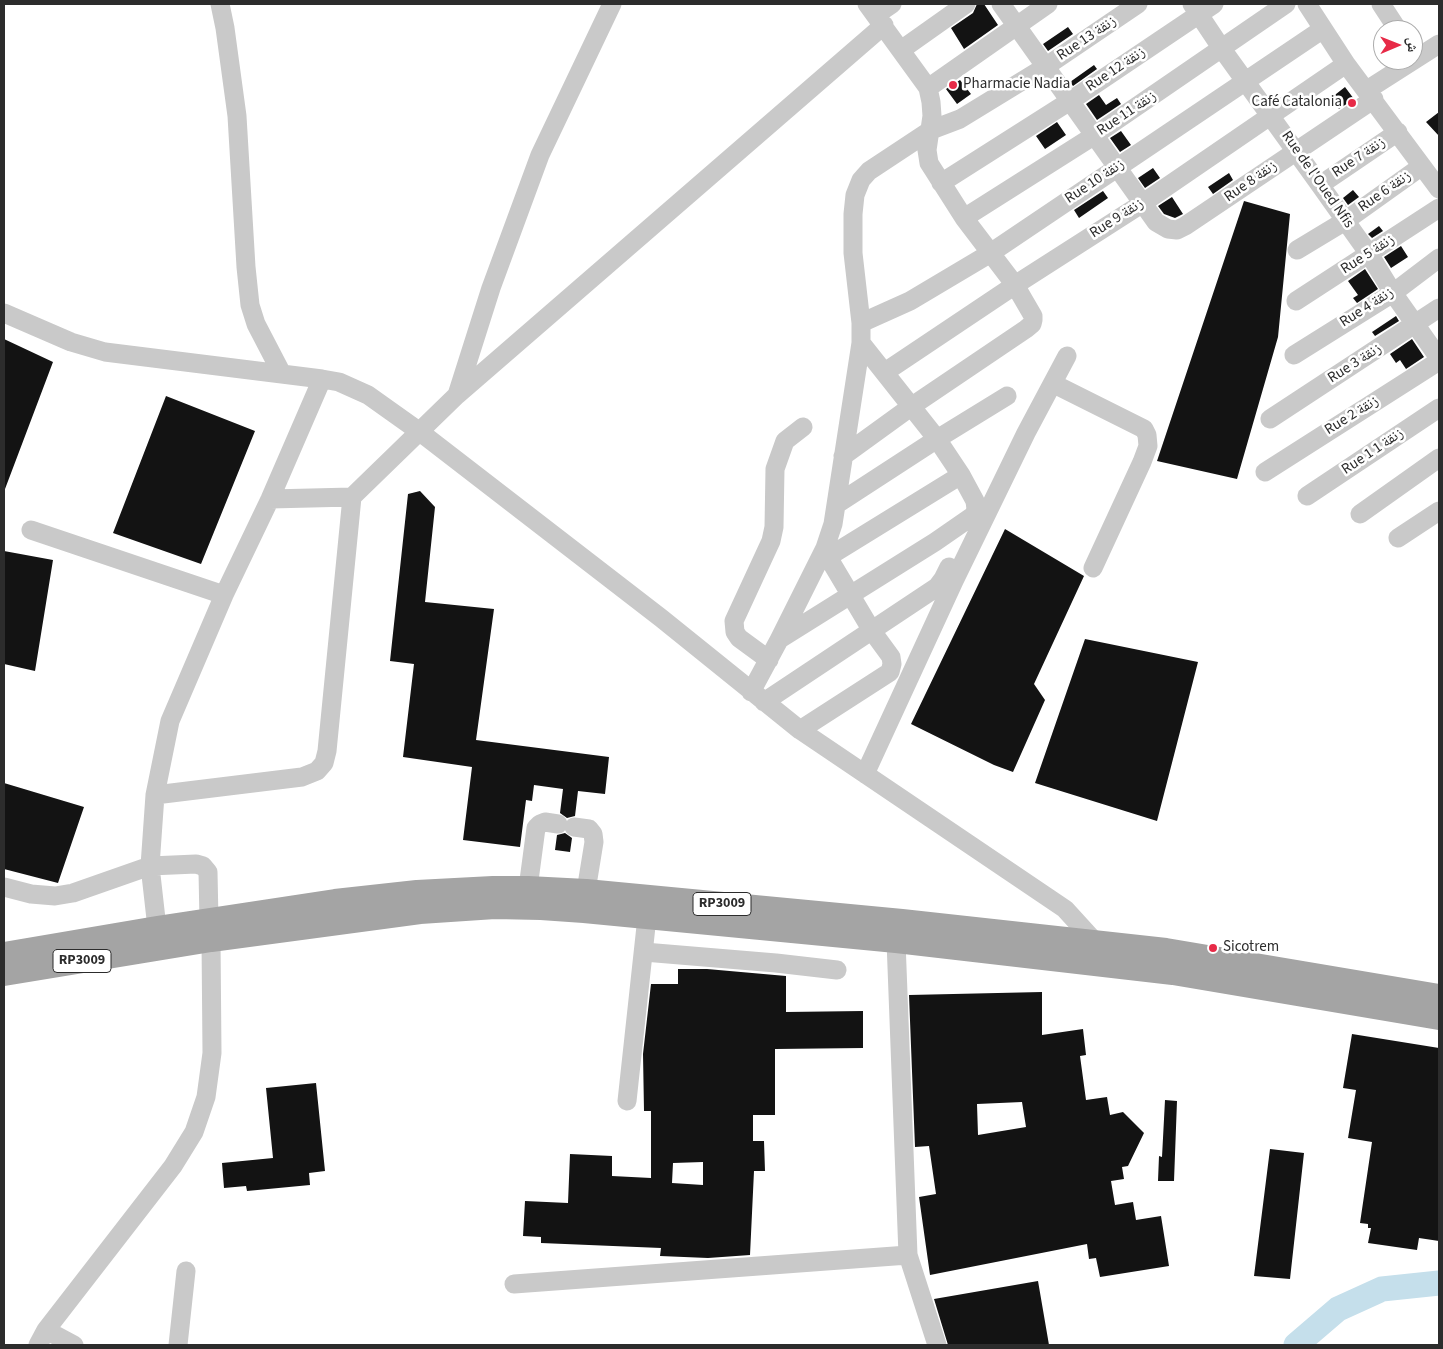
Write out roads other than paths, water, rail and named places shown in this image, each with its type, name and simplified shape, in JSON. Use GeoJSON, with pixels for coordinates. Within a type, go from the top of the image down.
{"type":"FeatureCollection","features":[{"type":"Feature","properties":{"kind":"main road","name":"RP3009"},"geometry":{"type":"LineString","coordinates":[[4,974],[335,901],[417,892],[528,888],[586,891],[902,921],[1176,952],[1439,996]]}},
{"type":"Feature","properties":{"kind":"main road","name":"RP3009"},"geometry":{"type":"LineString","coordinates":[[4,954],[157,928],[210,930],[420,912],[495,908],[550,909],[896,941],[1173,973],[1439,1018]]}},
{"type":"Feature","properties":{"kind":"street"},"geometry":{"type":"LineString","coordinates":[[220,4],[237,116],[250,306],[256,324],[282,374]]}},
{"type":"Feature","properties":{"kind":"street"},"geometry":{"type":"LineString","coordinates":[[457,395],[491,288],[540,154],[612,4]]}},
{"type":"Feature","properties":{"kind":"street"},"geometry":{"type":"LineString","coordinates":[[155,795],[302,777],[316,771],[324,763],[327,751],[352,498],[457,395],[876,15],[892,4]]}},
{"type":"Feature","properties":{"kind":"street"},"geometry":{"type":"LineString","coordinates":[[901,50],[966,4]]}},
{"type":"Feature","properties":{"kind":"street"},"geometry":{"type":"LineString","coordinates":[[1001,4],[1143,203]]}},
{"type":"Feature","properties":{"kind":"street"},"geometry":{"type":"LineString","coordinates":[[928,88],[1048,4]]}},
{"type":"Feature","properties":{"kind":"street","name":"Rue 13 زنقة"},"geometry":{"type":"LineString","coordinates":[[757,697],[768,660],[826,552],[833,524],[861,343],[853,253],[853,214],[855,196],[861,180],[869,170],[931,130],[960,119],[1045,67],[1138,4]]}},
{"type":"Feature","properties":{"kind":"street","name":"Rue 11 زنقة"},"geometry":{"type":"LineString","coordinates":[[964,218],[1096,135],[1286,4]]}},
{"type":"Feature","properties":{"kind":"street"},"geometry":{"type":"LineString","coordinates":[[1307,4],[1346,64],[1439,189]]}},
{"type":"Feature","properties":{"kind":"street"},"geometry":{"type":"LineString","coordinates":[[1381,4],[1391,20]]}},
{"type":"Feature","properties":{"kind":"street","name":"Rue de l'Oued Nfis"},"geometry":{"type":"LineString","coordinates":[[1202,7],[1222,49],[1369,254],[1439,359]]}},
{"type":"Feature","properties":{"kind":"street","name":"Rue 12 زنقة"},"geometry":{"type":"LineString","coordinates":[[941,183],[1070,101],[1202,7]]}},
{"type":"Feature","properties":{"kind":"street"},"geometry":{"type":"LineString","coordinates":[[844,456],[912,406],[1032,324],[1034,320],[1015,286],[989,254],[929,163],[927,150],[931,130],[932,102],[928,88],[876,15]]}},
{"type":"Feature","properties":{"kind":"street","name":"Rue 10 زنقة"},"geometry":{"type":"LineString","coordinates":[[860,323],[910,301],[989,254],[1323,29]]}},
{"type":"Feature","properties":{"kind":"street","name":"Rue 8 زنقة"},"geometry":{"type":"LineString","coordinates":[[1423,52],[1439,44]]}},
{"type":"Feature","properties":{"kind":"street","name":"Rue 9 زنقة"},"geometry":{"type":"LineString","coordinates":[[885,372],[1143,203],[1346,64]]}},
{"type":"Feature","properties":{"kind":"street","name":"Rue 8 زنقة"},"geometry":{"type":"LineString","coordinates":[[1143,203],[1161,226],[1177,230],[1185,226],[1241,190],[1296,150],[1370,95],[1399,70]]}},
{"type":"Feature","properties":{"kind":"street","name":"Rue 7 زنقة"},"geometry":{"type":"LineString","coordinates":[[1320,185],[1398,132]]}},
{"type":"Feature","properties":{"kind":"street","name":"Rue 6 زنقة"},"geometry":{"type":"LineString","coordinates":[[1297,250],[1345,221],[1422,166]]}},
{"type":"Feature","properties":{"kind":"street","name":"Rue 5 زنقة"},"geometry":{"type":"LineString","coordinates":[[1296,301],[1439,208]]}},
{"type":"Feature","properties":{"kind":"street","name":"Rue 4 زنقة"},"geometry":{"type":"LineString","coordinates":[[1294,355],[1393,292],[1439,258]]}},
{"type":"Feature","properties":{"kind":"street","name":"Rue 3 زنقة"},"geometry":{"type":"LineString","coordinates":[[1270,419],[1439,308]]}},
{"type":"Feature","properties":{"kind":"street"},"geometry":{"type":"LineString","coordinates":[[4,313],[71,342],[105,352],[322,379],[339,382],[368,395],[420,432],[661,618],[800,730],[1066,909],[1096,943],[1107,965]]}},
{"type":"Feature","properties":{"kind":"street"},"geometry":{"type":"LineString","coordinates":[[757,697],[872,631],[937,587],[943,579],[974,515],[975,501],[961,474],[912,406],[861,343]]}},
{"type":"Feature","properties":{"kind":"street"},"geometry":{"type":"LineString","coordinates":[[865,774],[954,581],[1026,434],[1054,384],[1067,356]]}},
{"type":"Feature","properties":{"kind":"street","name":"Rue 2 زنقة"},"geometry":{"type":"LineString","coordinates":[[1265,472],[1439,359]]}},
{"type":"Feature","properties":{"kind":"street"},"geometry":{"type":"LineString","coordinates":[[157,928],[150,866],[155,795],[170,721],[224,595],[270,498],[322,379]]}},
{"type":"Feature","properties":{"kind":"street"},"geometry":{"type":"LineString","coordinates":[[1054,384],[1144,429],[1147,436],[1148,446],[1142,462],[1094,568]]}},
{"type":"Feature","properties":{"kind":"street"},"geometry":{"type":"LineString","coordinates":[[837,504],[1006,396]]}},
{"type":"Feature","properties":{"kind":"street","name":"Rue 1 زنقة 1"},"geometry":{"type":"LineString","coordinates":[[1306,496],[1439,408]]}},
{"type":"Feature","properties":{"kind":"street"},"geometry":{"type":"LineString","coordinates":[[768,660],[739,638],[735,632],[734,621],[771,541],[774,526],[775,469],[786,441],[803,427]]}},
{"type":"Feature","properties":{"kind":"street"},"geometry":{"type":"LineString","coordinates":[[1360,514],[1439,458]]}},
{"type":"Feature","properties":{"kind":"street"},"geometry":{"type":"LineString","coordinates":[[800,730],[890,672],[892,664],[891,657],[872,631],[826,552],[961,474]]}},
{"type":"Feature","properties":{"kind":"street"},"geometry":{"type":"LineString","coordinates":[[270,498],[352,498]]}},
{"type":"Feature","properties":{"kind":"street"},"geometry":{"type":"LineString","coordinates":[[1398,538],[1439,511]]}},
{"type":"Feature","properties":{"kind":"street"},"geometry":{"type":"LineString","coordinates":[[779,640],[935,542],[974,515]]}},
{"type":"Feature","properties":{"kind":"street"},"geometry":{"type":"LineString","coordinates":[[31,530],[224,595]]}},
{"type":"Feature","properties":{"kind":"street"},"geometry":{"type":"LineString","coordinates":[[528,888],[536,828],[545,822],[589,829],[593,834],[594,842],[586,891]]}},
{"type":"Feature","properties":{"kind":"street"},"geometry":{"type":"LineString","coordinates":[[4,887],[31,894],[55,896],[72,894],[150,866],[196,864],[203,866],[208,872],[212,1053],[206,1097],[194,1132],[173,1166],[42,1338],[74,1345]]}},
{"type":"Feature","properties":{"kind":"street"},"geometry":{"type":"LineString","coordinates":[[627,1101],[648,917]]}},
{"type":"Feature","properties":{"kind":"street"},"geometry":{"type":"LineString","coordinates":[[896,941],[908,1255],[937,1345]]}},
{"type":"Feature","properties":{"kind":"street"},"geometry":{"type":"LineString","coordinates":[[644,952],[838,970]]}},
{"type":"Feature","properties":{"kind":"street"},"geometry":{"type":"LineString","coordinates":[[514,1284],[908,1255]]}},
{"type":"Feature","properties":{"kind":"street"},"geometry":{"type":"LineString","coordinates":[[178,1345],[186,1272]]}},
{"type":"Feature","properties":{"kind":"waterway"},"geometry":{"type":"LineString","coordinates":[[1296,1345],[1338,1309],[1382,1289],[1439,1283]]}},
{"type":"Feature","properties":{"kind":"place","name":"Pharmacie Nadia"},"geometry":{"type":"Point","coordinates":[953,85]}},
{"type":"Feature","properties":{"kind":"place","name":"Café Catalonia"},"geometry":{"type":"Point","coordinates":[1352,103]}},
{"type":"Feature","properties":{"kind":"place","name":"Sicotrem"},"geometry":{"type":"Point","coordinates":[1213,948]}}]}
